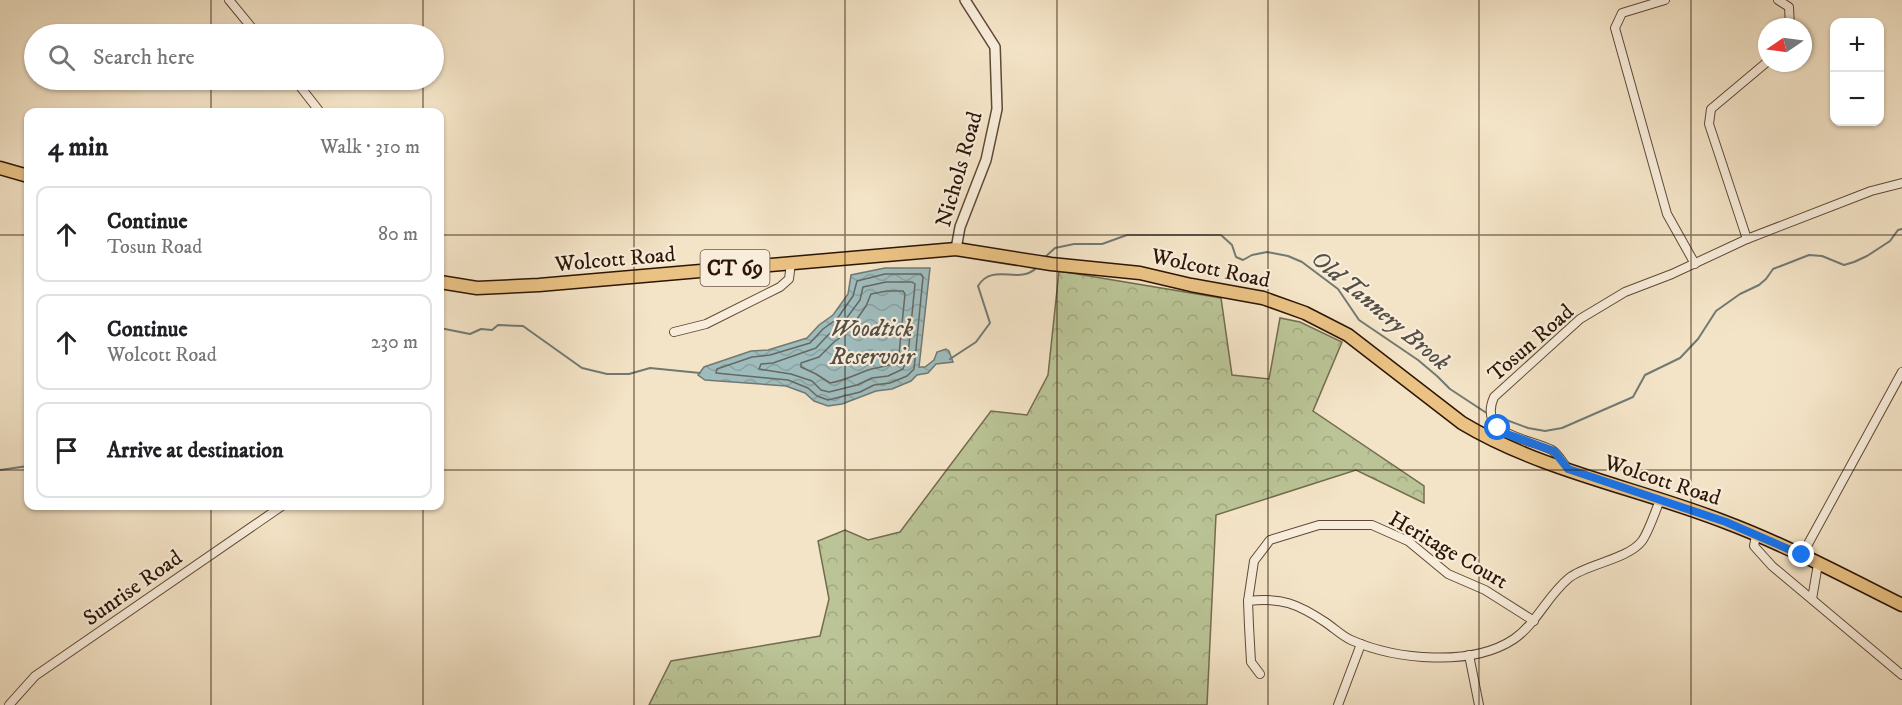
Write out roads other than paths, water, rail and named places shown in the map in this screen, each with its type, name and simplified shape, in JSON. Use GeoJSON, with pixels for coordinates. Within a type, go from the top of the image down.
{"type":"FeatureCollection","features":[{"type":"Feature","properties":{"kind":"main road"},"geometry":{"type":"LineString","coordinates":[[0,168],[24,175]]}},
{"type":"Feature","properties":{"kind":"main road","name":"Wolcott Road"},"geometry":{"type":"LineString","coordinates":[[444,283],[477,288],[539,285],[956,249],[1030,261],[1144,274],[1263,298],[1305,313],[1348,336],[1471,429],[1512,449],[1726,522],[1802,555],[1902,605]]}},
{"type":"Feature","properties":{"kind":"street"},"geometry":{"type":"LineString","coordinates":[[229,0],[249,24]]}},
{"type":"Feature","properties":{"kind":"street","name":"Nichols Road"},"geometry":{"type":"LineString","coordinates":[[956,249],[960,227],[986,160],[997,109],[995,47],[965,0]]}},
{"type":"Feature","properties":{"kind":"street"},"geometry":{"type":"LineString","coordinates":[[1665,0],[1622,13],[1616,28],[1667,214],[1695,264]]}},
{"type":"Feature","properties":{"kind":"street"},"geometry":{"type":"LineString","coordinates":[[1778,0],[1789,7],[1790,18]]}},
{"type":"Feature","properties":{"kind":"street"},"geometry":{"type":"LineString","coordinates":[[1747,239],[1710,124],[1711,109],[1758,70]]}},
{"type":"Feature","properties":{"kind":"street"},"geometry":{"type":"LineString","coordinates":[[303,90],[317,108]]}},
{"type":"Feature","properties":{"kind":"street","name":"Tosun Road"},"geometry":{"type":"LineString","coordinates":[[1568,469],[1554,451],[1507,434],[1498,428],[1492,420],[1492,401],[1580,319],[1625,292],[1695,264],[1747,239],[1871,191],[1902,183]]}},
{"type":"Feature","properties":{"kind":"street"},"geometry":{"type":"LineString","coordinates":[[674,332],[705,324],[780,287],[789,279],[791,263]]}},
{"type":"Feature","properties":{"kind":"street"},"geometry":{"type":"LineString","coordinates":[[1802,555],[1902,372]]}},
{"type":"Feature","properties":{"kind":"street"},"geometry":{"type":"LineString","coordinates":[[1248,601],[1269,599],[1300,606],[1349,639],[1382,651],[1437,658],[1492,650],[1515,639],[1534,621],[1551,595],[1571,576],[1622,555],[1641,542],[1660,500]]}},
{"type":"Feature","properties":{"kind":"street","name":"Sunrise Road"},"geometry":{"type":"LineString","coordinates":[[9,705],[35,676],[276,510]]}},
{"type":"Feature","properties":{"kind":"street","name":"Heritage Court"},"geometry":{"type":"LineString","coordinates":[[1260,674],[1251,662],[1248,601],[1254,561],[1270,540],[1319,525],[1372,525],[1408,541],[1448,574],[1485,590],[1534,621]]}},
{"type":"Feature","properties":{"kind":"street"},"geometry":{"type":"LineString","coordinates":[[1756,535],[1754,546],[1772,566],[1902,675]]}},
{"type":"Feature","properties":{"kind":"street"},"geometry":{"type":"LineString","coordinates":[[1812,599],[1818,564]]}},
{"type":"Feature","properties":{"kind":"street"},"geometry":{"type":"LineString","coordinates":[[1338,705],[1361,644]]}},
{"type":"Feature","properties":{"kind":"street"},"geometry":{"type":"LineString","coordinates":[[1469,655],[1479,705]]}},
{"type":"Feature","properties":{"kind":"water","name":"Woodtick Reservoir"},"geometry":{"type":"Polygon","coordinates":[[[885,268],[930,268],[919,367],[925,367],[934,360],[937,352],[946,349],[953,362],[936,364],[928,373],[917,375],[911,381],[892,389],[876,391],[842,404],[828,406],[814,401],[805,393],[786,386],[705,380],[698,375],[704,367],[751,351],[768,350],[807,338],[833,315],[848,294],[851,275],[885,268]]]}},
{"type":"Feature","properties":{"kind":"waterway","name":"Old Tannery Brook"},"geometry":{"type":"LineString","coordinates":[[1043,259],[1055,248],[1074,244],[1102,244],[1127,235],[1221,235],[1232,245],[1236,257],[1243,260],[1252,255],[1267,252],[1288,256],[1302,262],[1338,289],[1359,320],[1418,360],[1450,389],[1485,412],[1528,428],[1545,431],[1562,428],[1633,397],[1645,375],[1680,358],[1698,339],[1716,311],[1740,294],[1759,285],[1773,269],[1809,255],[1822,256],[1844,265],[1854,262],[1890,241],[1898,230],[1902,229]]}},
{"type":"Feature","properties":{"kind":"waterway","name":"Old Tannery Brook"},"geometry":{"type":"LineString","coordinates":[[950,359],[976,342],[990,323],[978,286],[984,279],[991,275],[1024,274],[1038,266]]}},
{"type":"Feature","properties":{"kind":"waterway","name":"Old Tannery Brook"},"geometry":{"type":"LineString","coordinates":[[444,329],[470,334],[481,329],[492,330],[498,325],[523,326],[582,368],[607,374],[629,374],[650,368],[700,373]]}},
{"type":"Feature","properties":{"kind":"waterway","name":"Old Tannery Brook"},"geometry":{"type":"LineString","coordinates":[[0,470],[24,467]]}}]}
